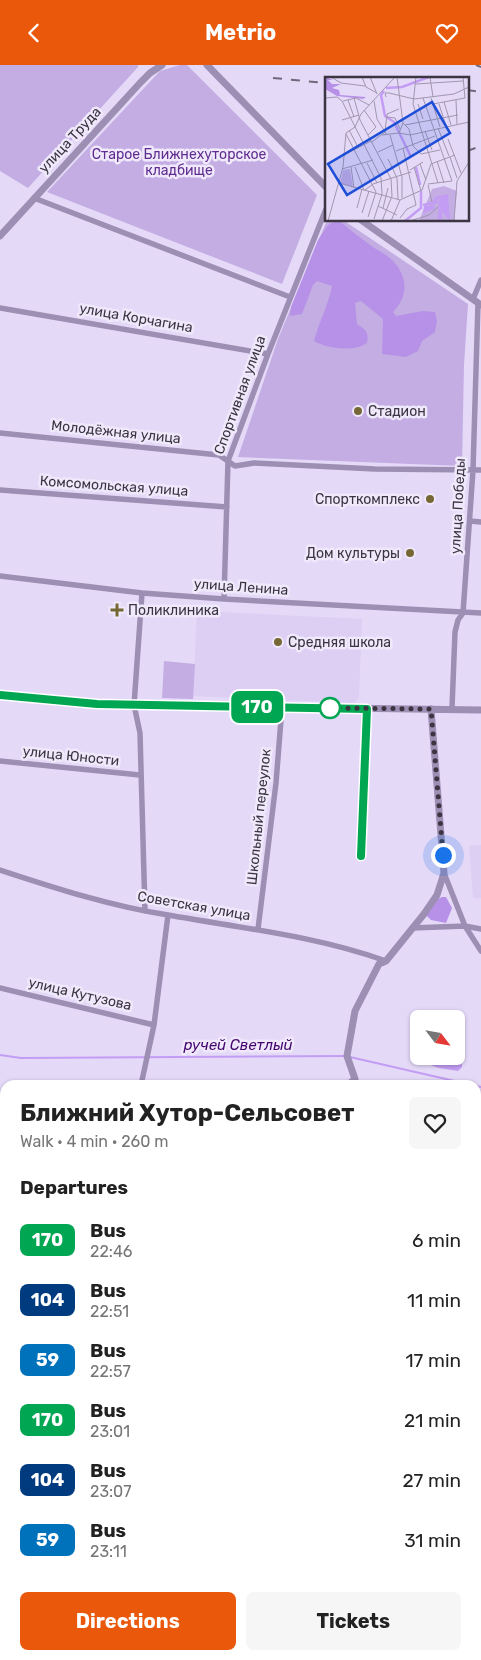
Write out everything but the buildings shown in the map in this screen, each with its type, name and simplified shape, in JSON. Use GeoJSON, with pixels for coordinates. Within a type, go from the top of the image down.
{"type":"FeatureCollection","features":[{"type":"Feature","properties":{"kind":"street","name":"улица Труда"},"geometry":{"type":"LineString","coordinates":[[0,236],[140,83],[162,65]]}},
{"type":"Feature","properties":{"kind":"street"},"geometry":{"type":"LineString","coordinates":[[207,65],[325,186]]}},
{"type":"Feature","properties":{"kind":"street"},"geometry":{"type":"LineString","coordinates":[[34,197],[290,297]]}},
{"type":"Feature","properties":{"kind":"street","name":"Спортивная улица"},"geometry":{"type":"LineString","coordinates":[[224,599],[228,461],[290,297],[325,211]]}},
{"type":"Feature","properties":{"kind":"street"},"geometry":{"type":"LineString","coordinates":[[362,221],[478,302],[481,280]]}},
{"type":"Feature","properties":{"kind":"street","name":"улица Победы"},"geometry":{"type":"LineString","coordinates":[[452,708],[455,632],[458,620],[464,613],[470,521],[478,302]]}},
{"type":"Feature","properties":{"kind":"street","name":"улица Корчагина"},"geometry":{"type":"LineString","coordinates":[[0,308],[268,354]]}},
{"type":"Feature","properties":{"kind":"street","name":"Молодёжная улица"},"geometry":{"type":"LineString","coordinates":[[0,433],[219,455],[235,466],[254,463],[375,469],[473,470]]}},
{"type":"Feature","properties":{"kind":"street"},"geometry":{"type":"LineString","coordinates":[[473,470],[481,470]]}},
{"type":"Feature","properties":{"kind":"street","name":"Комсомольская улица"},"geometry":{"type":"LineString","coordinates":[[0,490],[227,507]]}},
{"type":"Feature","properties":{"kind":"street"},"geometry":{"type":"LineString","coordinates":[[470,521],[481,522]]}},
{"type":"Feature","properties":{"kind":"street","name":"улица Ленина"},"geometry":{"type":"LineString","coordinates":[[0,576],[142,593],[481,613]]}},
{"type":"Feature","properties":{"kind":"street"},"geometry":{"type":"LineString","coordinates":[[142,593],[134,705],[140,733],[144,911]]}},
{"type":"Feature","properties":{"kind":"street"},"geometry":{"type":"LineString","coordinates":[[0,695],[97,704],[367,709],[452,708],[481,710]]}},
{"type":"Feature","properties":{"kind":"street","name":"Школьный переулок"},"geometry":{"type":"LineString","coordinates":[[258,929],[276,783],[282,707]]}},
{"type":"Feature","properties":{"kind":"street"},"geometry":{"type":"LineString","coordinates":[[361,856],[367,709]]}},
{"type":"Feature","properties":{"kind":"street"},"geometry":{"type":"LineString","coordinates":[[431,709],[444,873],[465,926],[481,951]]}},
{"type":"Feature","properties":{"kind":"street","name":"улица Юности"},"geometry":{"type":"LineString","coordinates":[[0,761],[140,775]]}},
{"type":"Feature","properties":{"kind":"street","name":"Советская улица"},"geometry":{"type":"LineString","coordinates":[[0,870],[68,893],[144,911],[258,929],[349,949],[386,961]]}},
{"type":"Feature","properties":{"kind":"street"},"geometry":{"type":"LineString","coordinates":[[357,1080],[347,1056],[355,1011],[379,964],[386,961],[437,895],[444,873]]}},
{"type":"Feature","properties":{"kind":"street"},"geometry":{"type":"LineString","coordinates":[[142,1080],[154,1025],[168,915]]}},
{"type":"Feature","properties":{"kind":"street"},"geometry":{"type":"LineString","coordinates":[[412,927],[465,926],[481,929]]}},
{"type":"Feature","properties":{"kind":"street","name":"улица Кутузова"},"geometry":{"type":"LineString","coordinates":[[0,988],[154,1025]]}},
{"type":"Feature","properties":{"kind":"shaded area"},"geometry":{"type":"Polygon","coordinates":[[[339,221],[388,256],[397,266],[404,279],[404,293],[393,312],[396,316],[423,311],[435,312],[437,321],[435,332],[422,341],[418,351],[406,357],[382,354],[383,319],[361,301],[355,303],[357,324],[366,332],[368,336],[367,343],[355,348],[333,348],[314,341],[332,286],[317,281],[313,285],[302,314],[290,316],[291,307],[318,240],[328,225],[339,221]]]}},
{"type":"Feature","properties":{"kind":"shaded area","name":"Средняя школа"},"geometry":{"type":"Polygon","coordinates":[[[197,611],[362,619],[359,698],[354,703],[193,696],[197,611]]]}},
{"type":"Feature","properties":{"kind":"shaded area"},"geometry":{"type":"Polygon","coordinates":[[[481,845],[481,898],[473,898],[469,846],[481,845]]]}},
{"type":"Feature","properties":{"kind":"shaded area"},"geometry":{"type":"Polygon","coordinates":[[[446,897],[452,908],[446,923],[431,920],[426,915],[438,899],[446,897]]]}},
{"type":"Feature","properties":{"kind":"shaded area"},"geometry":{"type":"Polygon","coordinates":[[[432,1065],[462,1065],[458,1071],[432,1065]]]}},
{"type":"Feature","properties":{"kind":"green space"},"geometry":{"type":"Polygon","coordinates":[[[0,65],[138,65],[138,67],[28,188],[0,171],[0,65]]]}},
{"type":"Feature","properties":{"kind":"green space","name":"Старое Ближнехуторское кладбище"},"geometry":{"type":"Polygon","coordinates":[[[180,65],[187,65],[317,195],[282,284],[47,192],[160,71],[180,65]]]}},
{"type":"Feature","properties":{"kind":"green space"},"geometry":{"type":"Polygon","coordinates":[[[327,221],[344,221],[468,304],[464,365],[462,466],[238,457],[278,339],[327,221]]]}},
{"type":"Feature","properties":{"kind":"green space"},"geometry":{"type":"Polygon","coordinates":[[[164,661],[195,664],[193,699],[162,698],[164,661]]]}},
{"type":"Feature","properties":{"kind":"waterway","name":"ручей Светлый"},"geometry":{"type":"LineString","coordinates":[[0,1055],[21,1058],[346,1056]]}},
{"type":"Feature","properties":{"kind":"waterway","name":"ручей Светлый"},"geometry":{"type":"LineString","coordinates":[[350,1057],[450,1080]]}},
{"type":"Feature","properties":{"kind":"railway"},"geometry":{"type":"LineString","coordinates":[[476,65],[481,67]]}},
{"type":"Feature","properties":{"kind":"railway"},"geometry":{"type":"LineString","coordinates":[[273,78],[325,83]]}},
{"type":"Feature","properties":{"kind":"railway"},"geometry":{"type":"LineString","coordinates":[[468,90],[481,92]]}},
{"type":"Feature","properties":{"kind":"railway"},"geometry":{"type":"LineString","coordinates":[[468,151],[481,146]]}},
{"type":"Feature","properties":{"kind":"bus line","name":"170"},"geometry":{"type":"LineString","coordinates":[[0,695],[97,704],[367,709],[361,856]]}},
{"type":"Feature","properties":{"kind":"place","name":"Стадион"},"geometry":{"type":"Point","coordinates":[358,411]}},
{"type":"Feature","properties":{"kind":"place","name":"Спорткомплекс"},"geometry":{"type":"Point","coordinates":[430,499]}},
{"type":"Feature","properties":{"kind":"place","name":"Дом культуры"},"geometry":{"type":"Point","coordinates":[410,553]}},
{"type":"Feature","properties":{"kind":"place","name":"Поликлиника"},"geometry":{"type":"Point","coordinates":[117,610]}},
{"type":"Feature","properties":{"kind":"place","name":"Средняя школа"},"geometry":{"type":"Point","coordinates":[278,642]}},
{"type":"Feature","properties":{"kind":"route"},"geometry":{"type":"LineString","coordinates":[[330,708],[431,709],[443,855]]}}]}
